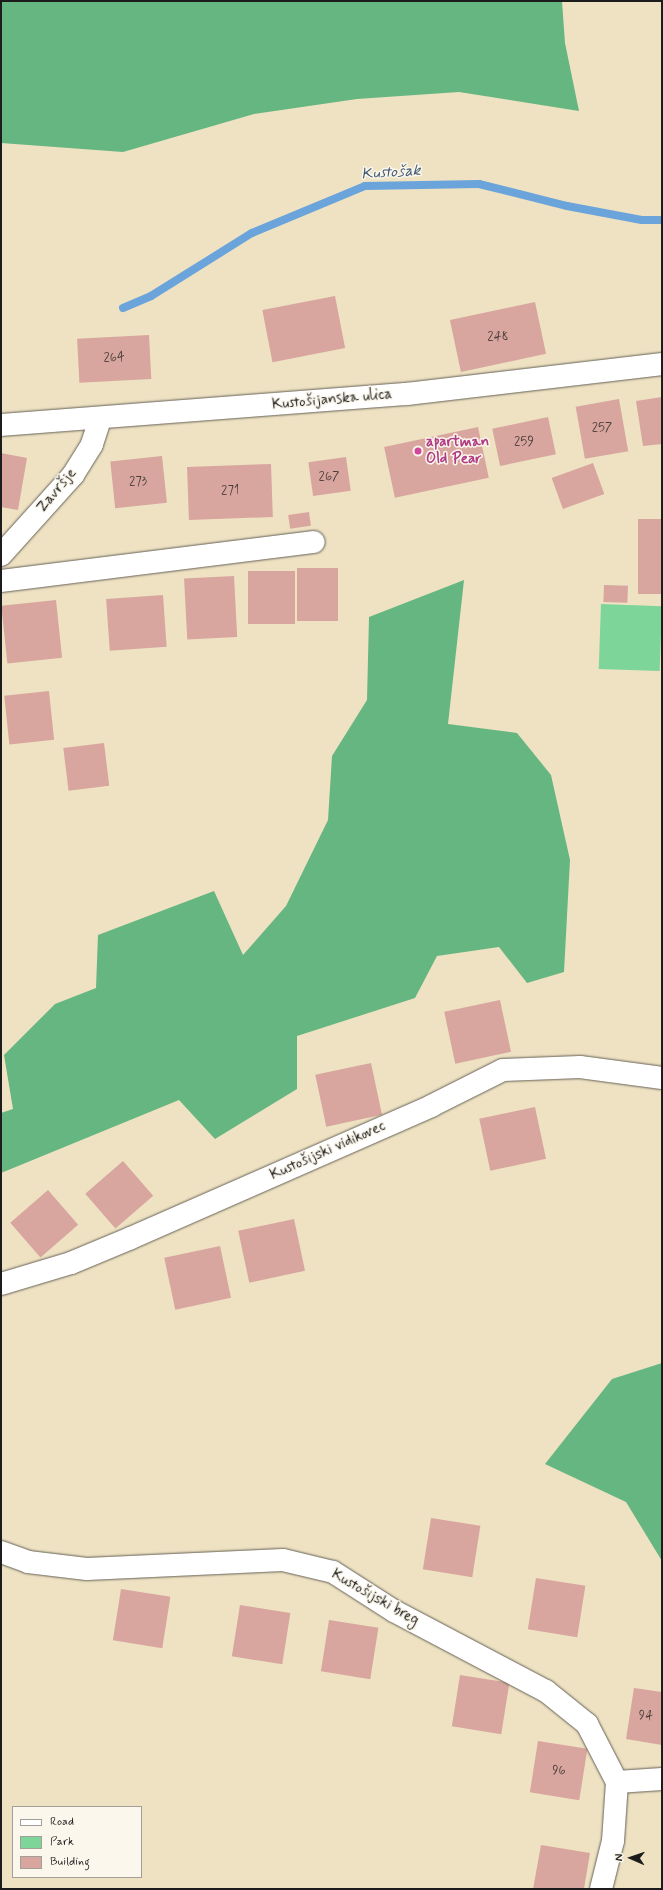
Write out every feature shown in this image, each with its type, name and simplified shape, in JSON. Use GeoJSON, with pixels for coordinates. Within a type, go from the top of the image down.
{"type":"FeatureCollection","features":[{"type":"Feature","properties":{"kind":"street","name":"Kustošijanska ulica"},"geometry":{"type":"LineString","coordinates":[[1,425],[100,420],[407,394],[662,364]]}},
{"type":"Feature","properties":{"kind":"street","name":"Završje"},"geometry":{"type":"LineString","coordinates":[[1,555],[73,475],[92,444],[100,420]]}},
{"type":"Feature","properties":{"kind":"street"},"geometry":{"type":"LineString","coordinates":[[1,582],[314,542]]}},
{"type":"Feature","properties":{"kind":"street","name":"Kustošijski vidikovec"},"geometry":{"type":"LineString","coordinates":[[1,1284],[71,1262],[130,1238],[423,1109],[503,1070],[580,1067],[662,1078]]}},
{"type":"Feature","properties":{"kind":"street","name":"Kustošijski breg"},"geometry":{"type":"LineString","coordinates":[[1,1552],[28,1562],[87,1570],[283,1560],[333,1572],[394,1611],[546,1691],[587,1724],[617,1782]]}},
{"type":"Feature","properties":{"kind":"street"},"geometry":{"type":"LineString","coordinates":[[601,1889],[613,1841],[617,1782],[662,1779]]}},
{"type":"Feature","properties":{"kind":"green space"},"geometry":{"type":"Polygon","coordinates":[[[1,1],[562,1],[565,43],[579,111],[459,92],[357,99],[254,114],[123,152],[1,143],[1,1]]]}},
{"type":"Feature","properties":{"kind":"green space"},"geometry":{"type":"Polygon","coordinates":[[[464,580],[448,724],[517,733],[551,775],[570,860],[564,972],[527,983],[499,947],[437,956],[415,998],[297,1036],[297,1089],[215,1139],[179,1100],[1,1173],[1,1113],[13,1109],[4,1055],[55,1004],[96,988],[98,935],[214,891],[243,955],[286,906],[328,820],[332,756],[367,700],[369,617],[464,580]]]}},
{"type":"Feature","properties":{"kind":"green space"},"geometry":{"type":"Polygon","coordinates":[[[601,604],[662,606],[660,671],[599,669],[601,604]]]}},
{"type":"Feature","properties":{"kind":"green space"},"geometry":{"type":"Polygon","coordinates":[[[662,1363],[662,1561],[626,1502],[545,1464],[612,1379],[662,1363]]]}},
{"type":"Feature","properties":{"kind":"building"},"geometry":{"type":"Polygon","coordinates":[[[335,296],[345,348],[272,362],[262,310],[335,296]]]}},
{"type":"Feature","properties":{"kind":"building"},"geometry":{"type":"Polygon","coordinates":[[[535,302],[546,354],[461,372],[450,320],[535,302]]]}},
{"type":"Feature","properties":{"kind":"building"},"geometry":{"type":"Polygon","coordinates":[[[149,335],[151,379],[79,383],[77,339],[149,335]]]}},
{"type":"Feature","properties":{"kind":"building"},"geometry":{"type":"Polygon","coordinates":[[[662,397],[662,444],[643,446],[636,401],[662,397]]]}},
{"type":"Feature","properties":{"kind":"building"},"geometry":{"type":"Polygon","coordinates":[[[619,399],[628,451],[585,459],[576,407],[619,399]]]}},
{"type":"Feature","properties":{"kind":"building"},"geometry":{"type":"Polygon","coordinates":[[[548,417],[556,454],[500,466],[492,429],[548,417]]]}},
{"type":"Feature","properties":{"kind":"building"},"geometry":{"type":"Polygon","coordinates":[[[478,427],[489,478],[395,498],[384,447],[478,427]]]}},
{"type":"Feature","properties":{"kind":"building"},"geometry":{"type":"Polygon","coordinates":[[[1,453],[27,458],[18,510],[1,507],[1,453]]]}},
{"type":"Feature","properties":{"kind":"building"},"geometry":{"type":"Polygon","coordinates":[[[162,456],[167,503],[115,508],[110,461],[162,456]]]}},
{"type":"Feature","properties":{"kind":"building"},"geometry":{"type":"Polygon","coordinates":[[[346,457],[351,491],[313,496],[308,462],[346,457]]]}},
{"type":"Feature","properties":{"kind":"building"},"geometry":{"type":"Polygon","coordinates":[[[593,463],[604,494],[563,509],[552,478],[593,463]]]}},
{"type":"Feature","properties":{"kind":"building"},"geometry":{"type":"Polygon","coordinates":[[[271,464],[273,517],[189,520],[187,467],[271,464]]]}},
{"type":"Feature","properties":{"kind":"building"},"geometry":{"type":"Polygon","coordinates":[[[309,512],[311,526],[290,529],[288,515],[309,512]]]}},
{"type":"Feature","properties":{"kind":"building"},"geometry":{"type":"Polygon","coordinates":[[[638,519],[662,519],[662,594],[638,594],[638,519]]]}},
{"type":"Feature","properties":{"kind":"building"},"geometry":{"type":"Polygon","coordinates":[[[297,568],[338,568],[338,621],[297,621],[297,568]]]}},
{"type":"Feature","properties":{"kind":"building"},"geometry":{"type":"Polygon","coordinates":[[[248,571],[295,571],[295,624],[248,624],[248,571]]]}},
{"type":"Feature","properties":{"kind":"building"},"geometry":{"type":"Polygon","coordinates":[[[234,576],[237,637],[187,640],[184,579],[234,576]]]}},
{"type":"Feature","properties":{"kind":"building"},"geometry":{"type":"Polygon","coordinates":[[[604,585],[628,586],[627,603],[603,602],[604,585]]]}},
{"type":"Feature","properties":{"kind":"building"},"geometry":{"type":"Polygon","coordinates":[[[163,595],[167,647],[110,651],[106,599],[163,595]]]}},
{"type":"Feature","properties":{"kind":"building"},"geometry":{"type":"Polygon","coordinates":[[[56,600],[62,658],[7,663],[1,606],[56,600]]]}},
{"type":"Feature","properties":{"kind":"building"},"geometry":{"type":"Polygon","coordinates":[[[49,691],[54,740],[9,744],[4,696],[49,691]]]}},
{"type":"Feature","properties":{"kind":"building"},"geometry":{"type":"Polygon","coordinates":[[[104,743],[109,786],[69,791],[63,748],[104,743]]]}},
{"type":"Feature","properties":{"kind":"building"},"geometry":{"type":"Polygon","coordinates":[[[500,1000],[511,1052],[455,1064],[444,1012],[500,1000]]]}},
{"type":"Feature","properties":{"kind":"building"},"geometry":{"type":"Polygon","coordinates":[[[371,1063],[382,1115],[326,1127],[315,1075],[371,1063]]]}},
{"type":"Feature","properties":{"kind":"building"},"geometry":{"type":"Polygon","coordinates":[[[535,1107],[546,1159],[490,1171],[479,1119],[535,1107]]]}},
{"type":"Feature","properties":{"kind":"building"},"geometry":{"type":"Polygon","coordinates":[[[123,1161],[153,1196],[115,1229],[85,1194],[123,1161]]]}},
{"type":"Feature","properties":{"kind":"building"},"geometry":{"type":"Polygon","coordinates":[[[48,1190],[78,1225],[40,1258],[10,1223],[48,1190]]]}},
{"type":"Feature","properties":{"kind":"building"},"geometry":{"type":"Polygon","coordinates":[[[294,1219],[305,1271],[249,1283],[238,1231],[294,1219]]]}},
{"type":"Feature","properties":{"kind":"building"},"geometry":{"type":"Polygon","coordinates":[[[220,1246],[231,1298],[175,1310],[164,1258],[220,1246]]]}},
{"type":"Feature","properties":{"kind":"building"},"geometry":{"type":"Polygon","coordinates":[[[431,1518],[480,1526],[472,1577],[423,1569],[431,1518]]]}},
{"type":"Feature","properties":{"kind":"building"},"geometry":{"type":"Polygon","coordinates":[[[536,1578],[585,1586],[577,1637],[528,1629],[536,1578]]]}},
{"type":"Feature","properties":{"kind":"building"},"geometry":{"type":"Polygon","coordinates":[[[121,1589],[170,1597],[162,1648],[113,1640],[121,1589]]]}},
{"type":"Feature","properties":{"kind":"building"},"geometry":{"type":"Polygon","coordinates":[[[240,1605],[290,1613],[282,1664],[232,1656],[240,1605]]]}},
{"type":"Feature","properties":{"kind":"building"},"geometry":{"type":"Polygon","coordinates":[[[329,1620],[378,1628],[370,1679],[321,1671],[329,1620]]]}},
{"type":"Feature","properties":{"kind":"building"},"geometry":{"type":"Polygon","coordinates":[[[460,1675],[509,1683],[501,1734],[452,1726],[460,1675]]]}},
{"type":"Feature","properties":{"kind":"building"},"geometry":{"type":"Polygon","coordinates":[[[634,1688],[662,1692],[662,1745],[626,1739],[634,1688]]]}},
{"type":"Feature","properties":{"kind":"building"},"geometry":{"type":"Polygon","coordinates":[[[538,1741],[587,1749],[579,1800],[530,1792],[538,1741]]]}},
{"type":"Feature","properties":{"kind":"building"},"geometry":{"type":"Polygon","coordinates":[[[541,1845],[590,1853],[584,1889],[533,1889],[541,1845]]]}},
{"type":"Feature","properties":{"kind":"waterway","name":"Kustošak"},"geometry":{"type":"LineString","coordinates":[[123,308],[151,296],[252,233],[365,186],[479,184],[567,206],[642,220],[662,220]]}},
{"type":"Feature","properties":{"kind":"place","name":"apartman Old Pear"},"geometry":{"type":"Point","coordinates":[418,451]}}]}
